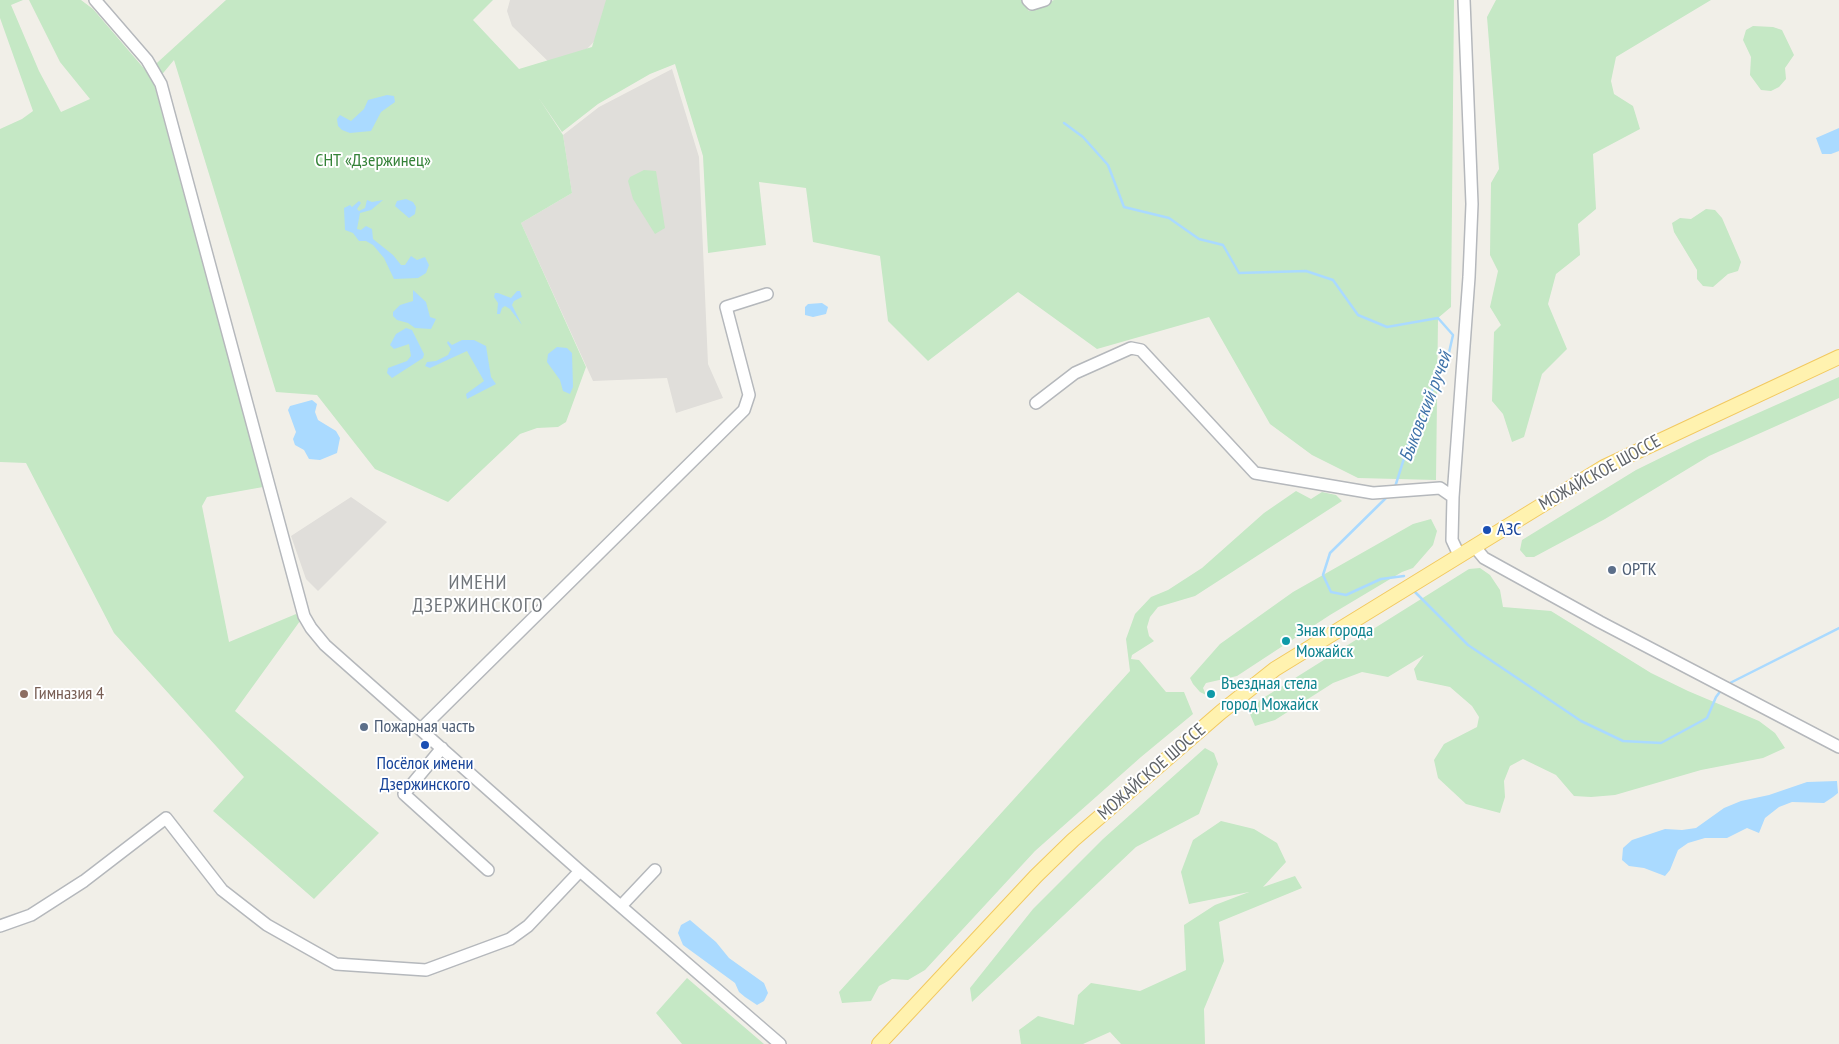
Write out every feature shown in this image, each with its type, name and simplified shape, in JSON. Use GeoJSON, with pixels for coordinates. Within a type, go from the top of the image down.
{"type":"FeatureCollection","features":[{"type":"Feature","properties":{"kind":"main road","name":"МОЖАЙСКОЕ ШОССЕ"},"geometry":{"type":"LineString","coordinates":[[879,1044],[1056,856],[1214,718],[1284,663],[1621,458],[1839,357]]}},
{"type":"Feature","properties":{"kind":"street"},"geometry":{"type":"LineString","coordinates":[[95,0],[147,60],[160,84],[304,616],[311,628],[325,645],[580,871],[780,1044]]}},
{"type":"Feature","properties":{"kind":"street"},"geometry":{"type":"LineString","coordinates":[[1028,0],[1032,4],[1044,0]]}},
{"type":"Feature","properties":{"kind":"street"},"geometry":{"type":"LineString","coordinates":[[1459,555],[1452,540],[1453,497],[1470,277],[1472,204],[1464,0]]}},
{"type":"Feature","properties":{"kind":"street"},"geometry":{"type":"LineString","coordinates":[[422,729],[744,410],[749,395],[726,307],[767,294]]}},
{"type":"Feature","properties":{"kind":"street"},"geometry":{"type":"LineString","coordinates":[[1036,403],[1075,373],[1131,348],[1141,350],[1255,474],[1373,494],[1440,488],[1453,497]]}},
{"type":"Feature","properties":{"kind":"street"},"geometry":{"type":"LineString","coordinates":[[1474,546],[1484,558],[1600,622],[1839,747]]}},
{"type":"Feature","properties":{"kind":"street"},"geometry":{"type":"LineString","coordinates":[[442,748],[404,794],[488,870]]}},
{"type":"Feature","properties":{"kind":"street"},"geometry":{"type":"LineString","coordinates":[[0,926],[31,915],[84,881],[166,818],[222,890],[267,924],[336,964],[426,970],[510,939],[528,926],[580,871]]}},
{"type":"Feature","properties":{"kind":"street"},"geometry":{"type":"LineString","coordinates":[[621,906],[655,870]]}},
{"type":"Feature","properties":{"kind":"shaded area"},"geometry":{"type":"Polygon","coordinates":[[[510,0],[634,0],[562,75],[512,26],[507,11],[510,0]]]}},
{"type":"Feature","properties":{"kind":"shaded area"},"geometry":{"type":"Polygon","coordinates":[[[672,69],[699,157],[708,364],[723,398],[676,413],[667,378],[593,381],[521,223],[572,193],[563,135],[599,107],[672,69]]]}},
{"type":"Feature","properties":{"kind":"shaded area"},"geometry":{"type":"Polygon","coordinates":[[[351,497],[387,522],[318,591],[306,579],[291,536],[351,497]]]}},
{"type":"Feature","properties":{"kind":"green space","name":"СНТ «Дзержинец»"},"geometry":{"type":"Polygon","coordinates":[[[0,0],[23,0],[11,5],[39,71],[61,112],[90,99],[60,62],[29,0],[81,0],[93,9],[147,72],[226,0],[493,0],[473,20],[519,69],[592,47],[606,0],[1021,0],[1029,11],[1054,0],[1454,0],[1451,307],[1438,318],[1436,480],[1358,478],[1312,455],[1270,424],[1209,317],[1097,349],[1018,292],[928,361],[888,321],[880,256],[813,242],[806,188],[759,182],[766,245],[708,253],[703,156],[675,64],[650,74],[598,104],[562,132],[538,97],[563,135],[572,193],[521,223],[586,367],[566,422],[558,427],[537,428],[520,434],[448,502],[375,469],[317,395],[276,392],[174,60],[154,84],[263,487],[207,497],[202,506],[229,642],[296,614],[300,621],[235,711],[379,833],[314,899],[213,811],[244,777],[114,633],[26,463],[0,462],[0,129],[22,119],[33,111],[0,18],[0,0]]]}},
{"type":"Feature","properties":{"kind":"green space"},"geometry":{"type":"Polygon","coordinates":[[[1496,0],[1711,0],[1616,57],[1611,81],[1614,94],[1633,106],[1640,129],[1593,154],[1596,209],[1578,224],[1580,255],[1556,274],[1548,304],[1567,349],[1542,374],[1524,437],[1512,442],[1503,414],[1492,401],[1494,332],[1501,325],[1490,307],[1498,271],[1490,255],[1491,183],[1499,169],[1487,17],[1496,0]]]}},
{"type":"Feature","properties":{"kind":"green space"},"geometry":{"type":"Polygon","coordinates":[[[1753,26],[1773,27],[1782,30],[1794,55],[1785,68],[1786,79],[1779,87],[1771,91],[1761,90],[1750,75],[1751,57],[1743,40],[1746,30],[1753,26]]]}},
{"type":"Feature","properties":{"kind":"green space"},"geometry":{"type":"Polygon","coordinates":[[[644,170],[656,171],[665,228],[655,234],[633,199],[628,181],[630,177],[644,170]]]}},
{"type":"Feature","properties":{"kind":"green space"},"geometry":{"type":"Polygon","coordinates":[[[1706,209],[1715,210],[1722,218],[1741,262],[1738,271],[1728,274],[1713,287],[1703,286],[1697,279],[1697,270],[1674,232],[1672,223],[1680,218],[1691,219],[1706,209]]]}},
{"type":"Feature","properties":{"kind":"green space"},"geometry":{"type":"Polygon","coordinates":[[[1839,377],[1839,398],[1709,456],[1605,519],[1534,557],[1526,557],[1520,550],[1522,540],[1636,470],[1695,441],[1839,377]]]}},
{"type":"Feature","properties":{"kind":"green space"},"geometry":{"type":"Polygon","coordinates":[[[1296,491],[1311,499],[1322,492],[1336,495],[1342,501],[1195,596],[1158,607],[1150,617],[1147,627],[1149,636],[1154,641],[1132,655],[1131,659],[1139,660],[1166,692],[1184,692],[1193,714],[1141,757],[1035,851],[925,970],[908,980],[892,979],[879,986],[871,1001],[842,1003],[839,992],[1130,671],[1126,639],[1135,614],[1151,597],[1168,590],[1202,568],[1264,513],[1296,491]]]}},
{"type":"Feature","properties":{"kind":"green space"},"geometry":{"type":"Polygon","coordinates":[[[1431,519],[1437,531],[1433,545],[1413,568],[1402,572],[1330,615],[1237,676],[1206,683],[1203,688],[1206,695],[1200,692],[1193,684],[1190,678],[1220,644],[1293,592],[1413,524],[1431,519]]]}},
{"type":"Feature","properties":{"kind":"green space"},"geometry":{"type":"Polygon","coordinates":[[[1480,568],[1490,575],[1500,590],[1503,607],[1551,611],[1651,673],[1759,721],[1775,733],[1785,748],[1763,758],[1701,770],[1615,795],[1591,797],[1574,796],[1556,775],[1523,759],[1510,766],[1504,781],[1505,797],[1500,813],[1466,804],[1438,778],[1434,760],[1444,744],[1477,727],[1479,717],[1472,706],[1450,687],[1417,680],[1414,669],[1424,655],[1388,677],[1362,672],[1333,683],[1275,720],[1255,726],[1250,714],[1260,700],[1469,569],[1480,568]]]}},
{"type":"Feature","properties":{"kind":"green space"},"geometry":{"type":"Polygon","coordinates":[[[1205,748],[1214,753],[1218,764],[1199,814],[1136,847],[972,1002],[970,988],[1033,909],[1103,839],[1205,748]]]}},
{"type":"Feature","properties":{"kind":"green space"},"geometry":{"type":"Polygon","coordinates":[[[1221,821],[1254,829],[1277,843],[1286,862],[1263,887],[1295,876],[1302,888],[1219,922],[1224,961],[1204,1009],[1205,1044],[1121,1044],[1110,1032],[1083,1044],[1021,1044],[1019,1030],[1038,1016],[1074,1025],[1078,995],[1091,983],[1140,991],[1186,970],[1184,925],[1215,905],[1249,892],[1189,904],[1181,872],[1193,840],[1221,821]]]}},
{"type":"Feature","properties":{"kind":"green space"},"geometry":{"type":"Polygon","coordinates":[[[687,978],[764,1044],[682,1044],[656,1013],[687,978]]]}},
{"type":"Feature","properties":{"kind":"water"},"geometry":{"type":"Polygon","coordinates":[[[387,95],[394,96],[395,102],[381,112],[371,131],[350,133],[338,126],[337,119],[340,115],[351,121],[364,109],[368,100],[387,95]]]}},
{"type":"Feature","properties":{"kind":"water"},"geometry":{"type":"Polygon","coordinates":[[[1839,128],[1839,151],[1831,154],[1822,154],[1816,138],[1839,128]]]}},
{"type":"Feature","properties":{"kind":"water"},"geometry":{"type":"Polygon","coordinates":[[[406,199],[413,202],[416,207],[415,214],[409,218],[395,206],[397,201],[406,199]]]}},
{"type":"Feature","properties":{"kind":"water"},"geometry":{"type":"Polygon","coordinates":[[[367,200],[372,202],[383,200],[371,210],[360,213],[357,229],[361,230],[366,226],[372,229],[373,239],[393,255],[401,265],[405,265],[411,256],[417,260],[425,257],[429,265],[426,273],[418,278],[394,279],[384,258],[373,245],[366,241],[359,241],[353,233],[345,230],[344,208],[350,205],[352,207],[359,201],[361,203],[357,209],[359,211],[365,208],[367,200]]]}},
{"type":"Feature","properties":{"kind":"water"},"geometry":{"type":"Polygon","coordinates":[[[413,290],[426,302],[430,317],[436,319],[431,329],[415,328],[408,323],[397,320],[393,316],[393,312],[400,305],[413,301],[413,290]]]}},
{"type":"Feature","properties":{"kind":"water"},"geometry":{"type":"Polygon","coordinates":[[[517,291],[520,291],[522,297],[514,301],[512,305],[522,325],[510,309],[505,306],[500,314],[497,314],[498,303],[494,297],[495,293],[498,293],[511,298],[517,291]]]}},
{"type":"Feature","properties":{"kind":"water"},"geometry":{"type":"Polygon","coordinates":[[[822,303],[828,307],[826,314],[813,317],[805,315],[805,307],[808,304],[822,303]]]}},
{"type":"Feature","properties":{"kind":"water"},"geometry":{"type":"Polygon","coordinates":[[[406,328],[412,330],[424,354],[423,358],[392,378],[387,373],[388,368],[407,361],[411,356],[409,344],[394,349],[390,345],[396,334],[406,328]]]}},
{"type":"Feature","properties":{"kind":"water"},"geometry":{"type":"Polygon","coordinates":[[[462,340],[474,340],[486,346],[491,377],[496,384],[467,399],[466,394],[484,381],[467,351],[430,368],[425,366],[427,362],[436,361],[448,355],[451,349],[447,343],[448,341],[452,345],[462,340]]]}},
{"type":"Feature","properties":{"kind":"water"},"geometry":{"type":"Polygon","coordinates":[[[557,347],[567,348],[572,353],[573,387],[570,394],[563,391],[560,380],[547,362],[548,354],[557,347]]]}},
{"type":"Feature","properties":{"kind":"water"},"geometry":{"type":"Polygon","coordinates":[[[312,400],[317,404],[315,412],[318,420],[336,431],[340,438],[337,453],[320,460],[309,459],[304,450],[295,445],[293,439],[296,432],[288,410],[290,406],[312,400]]]}},
{"type":"Feature","properties":{"kind":"water"},"geometry":{"type":"Polygon","coordinates":[[[1837,781],[1838,793],[1824,803],[1792,802],[1779,807],[1765,818],[1759,833],[1747,828],[1727,838],[1705,838],[1688,843],[1678,850],[1670,870],[1665,876],[1644,868],[1629,866],[1622,860],[1623,848],[1632,840],[1665,829],[1682,830],[1696,828],[1724,808],[1741,801],[1769,795],[1807,782],[1837,781]]]}},
{"type":"Feature","properties":{"kind":"water"},"geometry":{"type":"Polygon","coordinates":[[[690,920],[716,942],[729,958],[764,983],[768,993],[764,1001],[757,1005],[745,997],[739,992],[735,983],[683,945],[678,933],[681,925],[690,920]]]}},
{"type":"Feature","properties":{"kind":"waterway","name":"Быковский ручей"},"geometry":{"type":"LineString","coordinates":[[1064,123],[1083,137],[1108,165],[1124,207],[1169,218],[1199,239],[1223,245],[1239,273],[1306,271],[1333,280],[1358,315],[1387,327],[1438,318],[1453,335],[1448,357],[1413,430],[1395,487]]}},
{"type":"Feature","properties":{"kind":"waterway","name":"Быковский ручей"},"geometry":{"type":"LineString","coordinates":[[1389,495],[1330,553],[1323,575],[1331,592],[1346,595],[1381,579],[1404,576]]}},
{"type":"Feature","properties":{"kind":"waterway","name":"Быковский ручей"},"geometry":{"type":"LineString","coordinates":[[1415,592],[1468,645],[1581,721],[1623,741],[1661,743],[1707,718],[1716,697],[1722,689]]}},
{"type":"Feature","properties":{"kind":"waterway","name":"Быковский ручей"},"geometry":{"type":"LineString","coordinates":[[1726,685],[1839,628]]}},
{"type":"Feature","properties":{"kind":"place","name":"АЗС"},"geometry":{"type":"Point","coordinates":[1487,530]}},
{"type":"Feature","properties":{"kind":"place","name":"ОРТК"},"geometry":{"type":"Point","coordinates":[1612,570]}},
{"type":"Feature","properties":{"kind":"place","name":"Знак города Можайск"},"geometry":{"type":"Point","coordinates":[1286,641]}},
{"type":"Feature","properties":{"kind":"place","name":"Гимназия 4"},"geometry":{"type":"Point","coordinates":[24,694]}},
{"type":"Feature","properties":{"kind":"place","name":"Въездная стела город Можайск"},"geometry":{"type":"Point","coordinates":[1211,694]}},
{"type":"Feature","properties":{"kind":"place","name":"Пожарная часть"},"geometry":{"type":"Point","coordinates":[364,727]}},
{"type":"Feature","properties":{"kind":"place","name":"Посёлок имени Дзержинского"},"geometry":{"type":"Point","coordinates":[425,745]}},
{"type":"Feature","properties":{"kind":"district","name":"ИМЕНИ ДЗЕРЖИНСКОГО"},"geometry":{"type":"Point","coordinates":[478,594]}}]}
